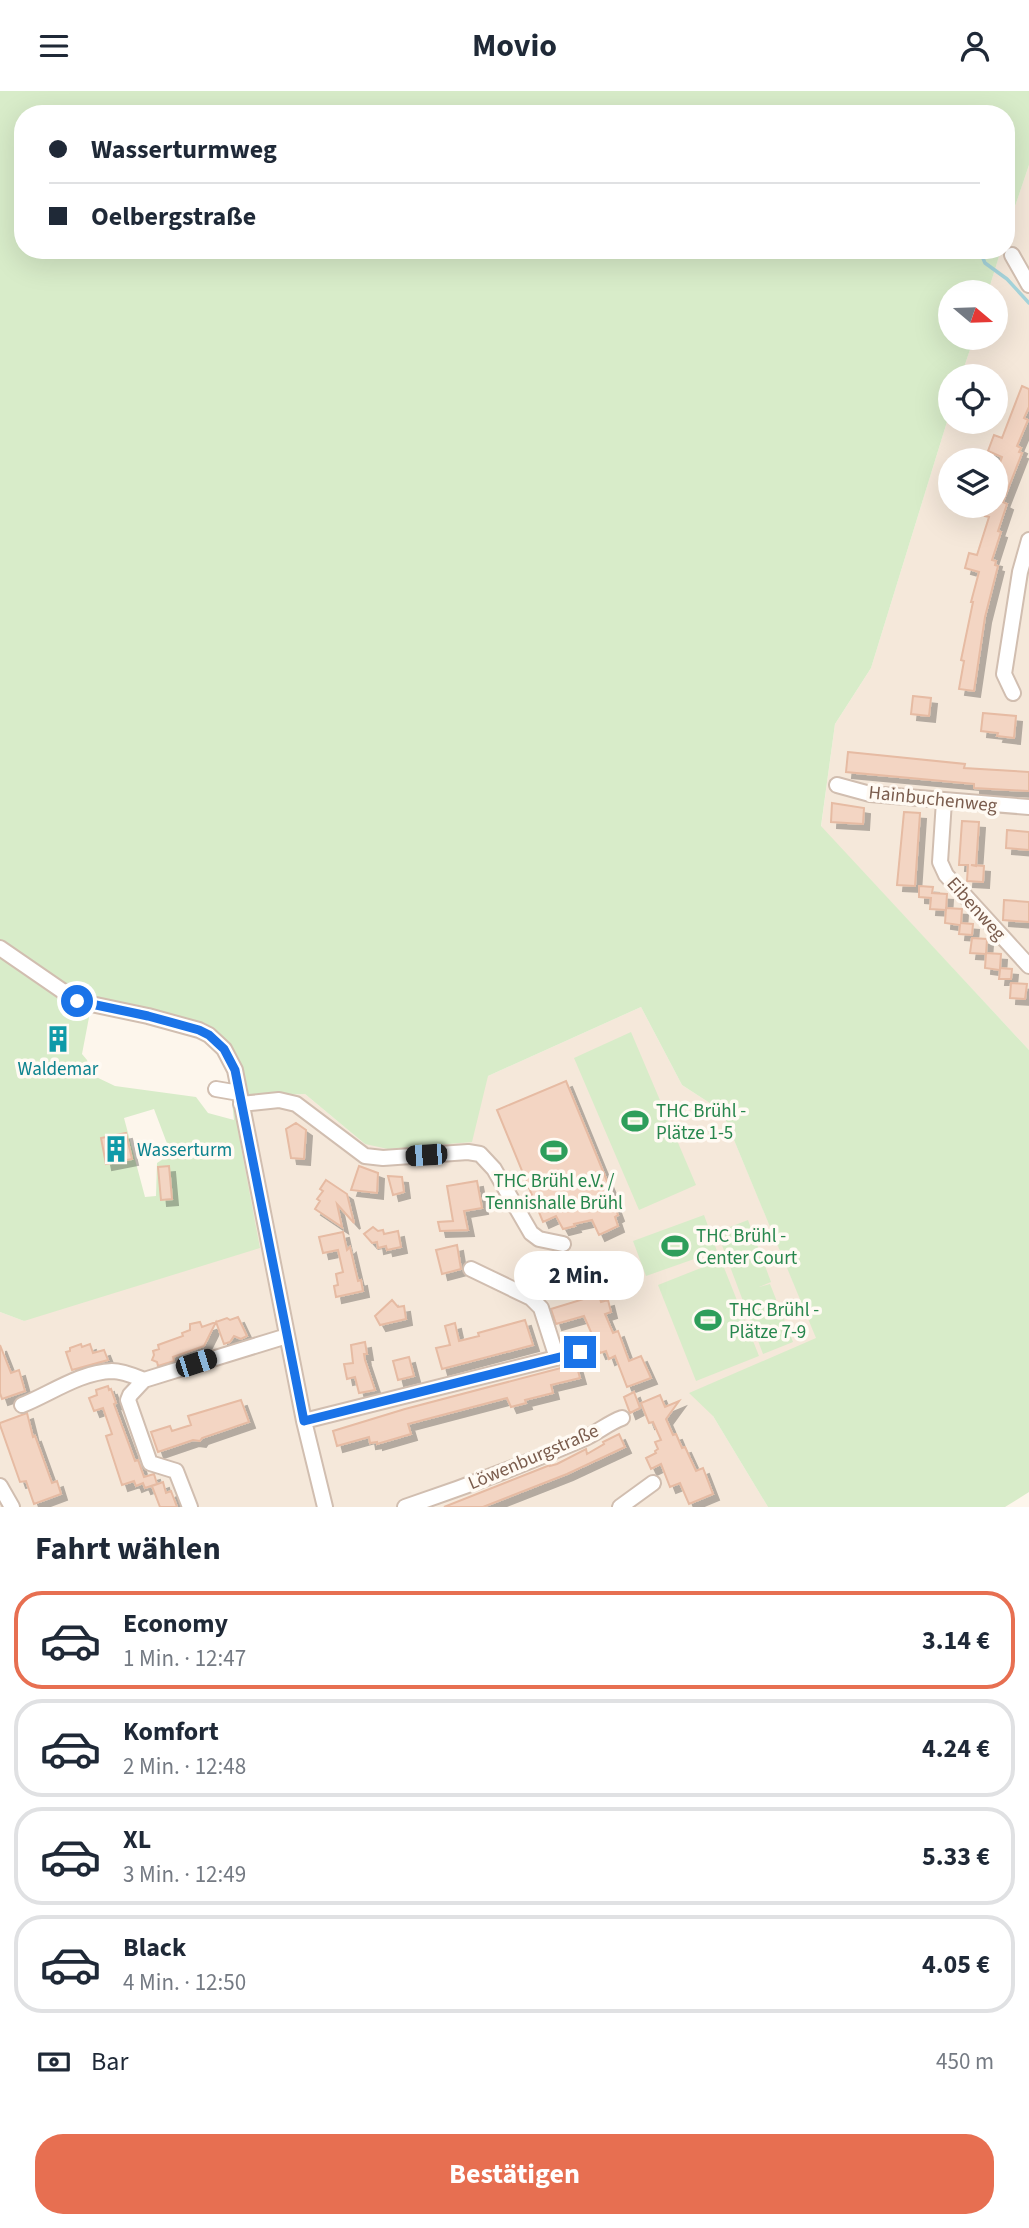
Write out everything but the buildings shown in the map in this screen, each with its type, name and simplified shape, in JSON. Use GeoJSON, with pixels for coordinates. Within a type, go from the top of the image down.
{"type":"FeatureCollection","features":[{"type":"Feature","properties":{"kind":"street"},"geometry":{"type":"LineString","coordinates":[[1014,259],[1029,285]]}},
{"type":"Feature","properties":{"kind":"street"},"geometry":{"type":"LineString","coordinates":[[1013,693],[1003,674],[1020,572],[1029,540]]}},
{"type":"Feature","properties":{"kind":"street","name":"Hainbuchenweg"},"geometry":{"type":"LineString","coordinates":[[837,785],[870,794],[1029,807]]}},
{"type":"Feature","properties":{"kind":"street","name":"Eibenweg"},"geometry":{"type":"LineString","coordinates":[[944,801],[940,862],[946,875],[1029,966]]}},
{"type":"Feature","properties":{"kind":"street"},"geometry":{"type":"LineString","coordinates":[[0,948],[77,1001],[199,1030],[220,1044],[231,1058],[304,1421],[325,1507]]}},
{"type":"Feature","properties":{"kind":"street"},"geometry":{"type":"LineString","coordinates":[[216,1089],[240,1099],[279,1100],[296,1104],[358,1151],[374,1158],[468,1152],[480,1154],[495,1169],[531,1233],[539,1239],[563,1244]]}},
{"type":"Feature","properties":{"kind":"street"},"geometry":{"type":"LineString","coordinates":[[471,1269],[531,1298],[541,1308],[557,1358]]}},
{"type":"Feature","properties":{"kind":"street"},"geometry":{"type":"LineString","coordinates":[[190,1507],[176,1471],[149,1463],[128,1400],[130,1395],[144,1380],[287,1336]]}},
{"type":"Feature","properties":{"kind":"street"},"geometry":{"type":"LineString","coordinates":[[304,1421],[580,1352]]}},
{"type":"Feature","properties":{"kind":"street"},"geometry":{"type":"LineString","coordinates":[[22,1405],[71,1383],[111,1371],[127,1373],[144,1380]]}},
{"type":"Feature","properties":{"kind":"street","name":"Löwenburgstraße"},"geometry":{"type":"LineString","coordinates":[[405,1507],[586,1438],[622,1418]]}},
{"type":"Feature","properties":{"kind":"street"},"geometry":{"type":"LineString","coordinates":[[620,1507],[653,1483]]}},
{"type":"Feature","properties":{"kind":"street"},"geometry":{"type":"LineString","coordinates":[[0,1486],[12,1507]]}},
{"type":"Feature","properties":{"kind":"shaded area"},"geometry":{"type":"Polygon","coordinates":[[[1029,165],[1029,1050],[821,827],[835,724],[871,668],[938,451],[938,518],[1008,518],[1008,448],[939,448],[943,434],[1008,434],[1008,364],[965,364],[970,350],[1008,350],[1008,280],[992,280],[998,259],[1015,259],[1015,206],[1029,165]]]}},
{"type":"Feature","properties":{"kind":"shaded area"},"geometry":{"type":"Polygon","coordinates":[[[641,1007],[682,1085],[722,1111],[817,1339],[713,1416],[768,1507],[0,1507],[0,1312],[24,1321],[238,1131],[252,1096],[305,1094],[365,1144],[488,1076],[641,1007]]]}},
{"type":"Feature","properties":{"kind":"green space"},"geometry":{"type":"Polygon","coordinates":[[[0,91],[1029,91],[1029,165],[1015,206],[1015,105],[14,105],[14,259],[998,259],[992,280],[938,280],[938,350],[970,350],[965,364],[938,364],[938,434],[943,434],[871,668],[835,724],[821,826],[1029,1050],[1029,1492],[1005,1507],[768,1507],[713,1416],[689,1393],[816,1338],[722,1111],[682,1085],[641,1007],[488,1076],[472,1142],[388,1149],[365,1144],[305,1094],[252,1096],[248,1122],[238,1131],[260,1248],[24,1321],[0,1312],[0,91]],[[91,1007],[82,1054],[92,1075],[115,1086],[196,1097],[208,1113],[234,1120],[228,1065],[208,1039],[91,1007]],[[154,1109],[124,1118],[145,1197],[156,1196],[157,1163],[171,1154],[154,1109]]]}},
{"type":"Feature","properties":{"kind":"green space","name":"THC Brühl - Plätze 1-5"},"geometry":{"type":"Polygon","coordinates":[[[631,1032],[696,1185],[639,1210],[574,1058],[631,1032]]]}},
{"type":"Feature","properties":{"kind":"green space","name":"THC Brühl - Center Court"},"geometry":{"type":"Polygon","coordinates":[[[704,1215],[717,1251],[646,1276],[633,1241],[704,1215]]]}},
{"type":"Feature","properties":{"kind":"green space"},"geometry":{"type":"Polygon","coordinates":[[[748,1220],[771,1282],[759,1287],[770,1284],[793,1342],[763,1354],[717,1232],[748,1220]]]}},
{"type":"Feature","properties":{"kind":"green space","name":"THC Brühl - Plätze 7-9"},"geometry":{"type":"Polygon","coordinates":[[[721,1260],[759,1356],[696,1381],[658,1285],[721,1260]]]}},
{"type":"Feature","properties":{"kind":"waterway"},"geometry":{"type":"LineString","coordinates":[[983,259],[1029,303]]}},
{"type":"Feature","properties":{"kind":"place","name":"Waldemar"},"geometry":{"type":"Point","coordinates":[58,1039]}},
{"type":"Feature","properties":{"kind":"place","name":"THC Brühl - Plätze 1-5"},"geometry":{"type":"Point","coordinates":[635,1121]}},
{"type":"Feature","properties":{"kind":"place","name":"Wasserturm"},"geometry":{"type":"Point","coordinates":[116,1149]}},
{"type":"Feature","properties":{"kind":"place","name":"THC Brühl e.V. / Tennishalle Brühl"},"geometry":{"type":"Point","coordinates":[554,1151]}},
{"type":"Feature","properties":{"kind":"place","name":"THC Brühl - Center Court"},"geometry":{"type":"Point","coordinates":[675,1246]}},
{"type":"Feature","properties":{"kind":"place","name":"THC Brühl - Plätze 7-9"},"geometry":{"type":"Point","coordinates":[708,1320]}},
{"type":"Feature","properties":{"kind":"route"},"geometry":{"type":"LineString","coordinates":[[77,1001],[199,1030],[220,1044],[231,1058],[304,1421],[580,1352]]}}]}
